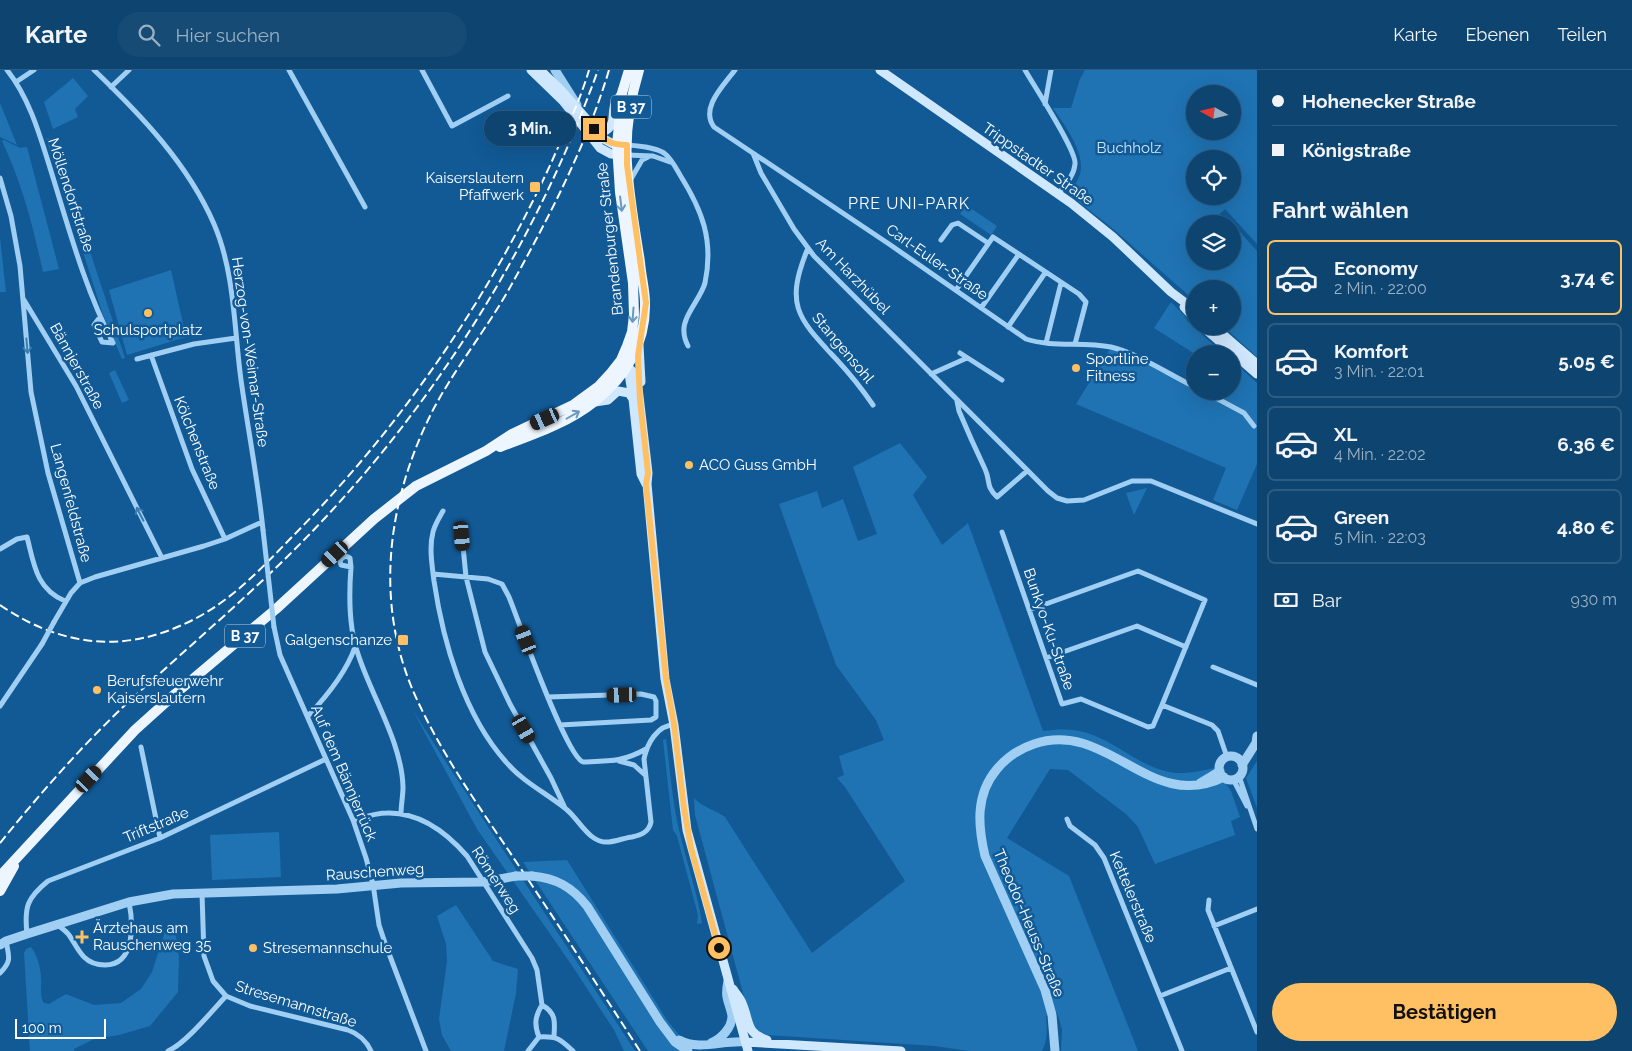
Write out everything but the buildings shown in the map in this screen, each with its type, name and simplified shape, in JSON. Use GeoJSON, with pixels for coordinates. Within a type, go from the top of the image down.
{"type":"FeatureCollection","features":[{"type":"Feature","properties":{"kind":"main road","name":"Brandenburger Straße"},"geometry":{"type":"LineString","coordinates":[[486,451],[509,444],[563,421],[595,402],[612,386],[624,363],[632,332],[634,300],[624,225],[622,150],[622,93],[629,70]]}},
{"type":"Feature","properties":{"kind":"main road","name":"Brandenburger Straße"},"geometry":{"type":"LineString","coordinates":[[0,876],[135,730],[276,609],[374,519],[416,486],[486,451],[512,434],[557,413],[587,395],[624,363],[639,345],[646,303],[629,181],[622,150],[639,70]]}},
{"type":"Feature","properties":{"kind":"main road","name":"Trippstadter Straße"},"geometry":{"type":"LineString","coordinates":[[880,70],[1058,194],[1113,237],[1171,292],[1186,309]]}},
{"type":"Feature","properties":{"kind":"main road"},"geometry":{"type":"LineString","coordinates":[[539,72],[560,89],[604,139],[622,150]]}},
{"type":"Feature","properties":{"kind":"main road"},"geometry":{"type":"LineString","coordinates":[[539,72],[600,148],[611,154],[622,150]]}},
{"type":"Feature","properties":{"kind":"main road"},"geometry":{"type":"LineString","coordinates":[[594,129],[603,132],[610,128],[616,102],[622,93]]}},
{"type":"Feature","properties":{"kind":"main road","name":"Trippstadter Straße"},"geometry":{"type":"LineString","coordinates":[[1171,292],[1186,303]]}},
{"type":"Feature","properties":{"kind":"main road"},"geometry":{"type":"LineString","coordinates":[[1212,335],[1257,374]]}},
{"type":"Feature","properties":{"kind":"main road"},"geometry":{"type":"LineString","coordinates":[[1223,335],[1257,364]]}},
{"type":"Feature","properties":{"kind":"main road"},"geometry":{"type":"LineString","coordinates":[[637,400],[639,345]]}},
{"type":"Feature","properties":{"kind":"main road"},"geometry":{"type":"LineString","coordinates":[[624,363],[637,379],[637,400],[648,473],[646,484],[666,679],[674,724],[687,830],[748,1051]]}},
{"type":"Feature","properties":{"kind":"main road"},"geometry":{"type":"LineString","coordinates":[[595,402],[608,400],[618,391],[629,392],[637,400]]}},
{"type":"Feature","properties":{"kind":"main road","name":"Brandenburger Straße"},"geometry":{"type":"LineString","coordinates":[[0,891],[25,848]]}},
{"type":"Feature","properties":{"kind":"main road"},"geometry":{"type":"LineString","coordinates":[[728,980],[742,1002],[750,1028],[756,1036],[777,1043]]}},
{"type":"Feature","properties":{"kind":"main road"},"geometry":{"type":"LineString","coordinates":[[745,1042],[900,1051]]}},
{"type":"Feature","properties":{"kind":"main road"},"geometry":{"type":"LineString","coordinates":[[798,1051],[809,1046]]}},
{"type":"Feature","properties":{"kind":"street","name":"Möllendorfstraße"},"geometry":{"type":"LineString","coordinates":[[7,70],[16,82],[40,137],[82,268],[100,317],[113,343],[102,342],[94,326],[100,317]]}},
{"type":"Feature","properties":{"kind":"street"},"geometry":{"type":"LineString","coordinates":[[16,82],[34,70]]}},
{"type":"Feature","properties":{"kind":"street","name":"Herzog-von-Weimar-Straße"},"geometry":{"type":"LineString","coordinates":[[94,70],[165,145],[206,208],[222,243],[263,530]]}},
{"type":"Feature","properties":{"kind":"street"},"geometry":{"type":"LineString","coordinates":[[112,87],[129,70]]}},
{"type":"Feature","properties":{"kind":"street"},"geometry":{"type":"LineString","coordinates":[[289,70],[365,207]]}},
{"type":"Feature","properties":{"kind":"street"},"geometry":{"type":"LineString","coordinates":[[422,70],[452,126],[508,96]]}},
{"type":"Feature","properties":{"kind":"street"},"geometry":{"type":"LineString","coordinates":[[555,70],[562,84],[575,100],[580,112]]}},
{"type":"Feature","properties":{"kind":"street","name":"Carl-Euler-Straße"},"geometry":{"type":"LineString","coordinates":[[735,70],[712,103],[709,117],[714,128],[1026,339],[1046,343],[1096,345],[1121,350],[1186,382]]}},
{"type":"Feature","properties":{"kind":"street"},"geometry":{"type":"LineString","coordinates":[[1025,70],[1068,142],[1075,158],[1074,172],[1058,194]]}},
{"type":"Feature","properties":{"kind":"street"},"geometry":{"type":"LineString","coordinates":[[1045,104],[1051,70]]}},
{"type":"Feature","properties":{"kind":"street"},"geometry":{"type":"LineString","coordinates":[[622,150],[653,156],[671,162]]}},
{"type":"Feature","properties":{"kind":"street"},"geometry":{"type":"LineString","coordinates":[[622,150],[658,150],[669,157],[698,207],[704,222],[708,241],[708,258],[704,285],[684,328],[688,346]]}},
{"type":"Feature","properties":{"kind":"street","name":"Am Harzhübel"},"geometry":{"type":"LineString","coordinates":[[753,153],[767,184],[794,229],[808,248],[956,401],[1053,494],[1067,501],[1084,500],[1132,482],[1151,481],[1257,524]]}},
{"type":"Feature","properties":{"kind":"street"},"geometry":{"type":"LineString","coordinates":[[629,181],[642,160],[653,156]]}},
{"type":"Feature","properties":{"kind":"street","name":"Bännjerstraße"},"geometry":{"type":"LineString","coordinates":[[0,178],[14,232],[22,298],[76,386],[162,558]]}},
{"type":"Feature","properties":{"kind":"street"},"geometry":{"type":"LineString","coordinates":[[941,240],[952,225],[958,223],[988,243]]}},
{"type":"Feature","properties":{"kind":"street"},"geometry":{"type":"LineString","coordinates":[[956,290],[992,237],[1079,294],[1086,302],[1075,344]]}},
{"type":"Feature","properties":{"kind":"street","name":"Stangensohl"},"geometry":{"type":"LineString","coordinates":[[808,248],[799,268],[796,287],[797,304],[802,320],[846,369],[873,405]]}},
{"type":"Feature","properties":{"kind":"street"},"geometry":{"type":"LineString","coordinates":[[981,308],[1019,254]]}},
{"type":"Feature","properties":{"kind":"street"},"geometry":{"type":"LineString","coordinates":[[1008,327],[1045,272]]}},
{"type":"Feature","properties":{"kind":"street"},"geometry":{"type":"LineString","coordinates":[[1046,343],[1062,283]]}},
{"type":"Feature","properties":{"kind":"street","name":"Langenfeldstraße"},"geometry":{"type":"LineString","coordinates":[[22,298],[31,392],[48,473],[80,583],[225,539],[262,522]]}},
{"type":"Feature","properties":{"kind":"street"},"geometry":{"type":"LineString","coordinates":[[137,359],[194,344],[236,338]]}},
{"type":"Feature","properties":{"kind":"street"},"geometry":{"type":"LineString","coordinates":[[960,353],[1002,380]]}},
{"type":"Feature","properties":{"kind":"street","name":"Kölchenstraße"},"geometry":{"type":"LineString","coordinates":[[151,355],[192,469],[225,539]]}},
{"type":"Feature","properties":{"kind":"street"},"geometry":{"type":"LineString","coordinates":[[931,374],[967,358]]}},
{"type":"Feature","properties":{"kind":"street"},"geometry":{"type":"LineString","coordinates":[[1220,400],[1244,413],[1254,426]]}},
{"type":"Feature","properties":{"kind":"street","name":"Am Harzhübel"},"geometry":{"type":"LineString","coordinates":[[956,401],[986,472],[990,491],[997,497],[1027,471]]}},
{"type":"Feature","properties":{"kind":"street"},"geometry":{"type":"LineString","coordinates":[[443,511],[435,525],[432,537],[433,574],[440,615],[449,650],[463,689],[480,725],[495,748],[517,774],[537,790],[566,808]]}},
{"type":"Feature","properties":{"kind":"street","name":"Auf dem Bännjerrück"},"geometry":{"type":"LineString","coordinates":[[263,530],[274,628],[280,655],[353,820],[373,884],[379,925],[384,943],[426,1051]]}},
{"type":"Feature","properties":{"kind":"street","name":"Bunkyo-Ku-Straße"},"geometry":{"type":"LineString","coordinates":[[1002,532],[1062,704],[1081,699],[1148,727],[1153,726],[1162,705]]}},
{"type":"Feature","properties":{"kind":"street"},"geometry":{"type":"LineString","coordinates":[[462,536],[466,577],[485,652],[510,704],[566,808],[589,834],[601,841],[608,842],[637,836],[650,827],[644,759],[646,749],[660,729],[666,725],[674,724]]}},
{"type":"Feature","properties":{"kind":"street"},"geometry":{"type":"LineString","coordinates":[[0,549],[17,539],[27,537],[41,584],[51,594],[65,601]]}},
{"type":"Feature","properties":{"kind":"street"},"geometry":{"type":"LineString","coordinates":[[351,567],[351,604],[355,645],[396,751],[403,787],[400,814]]}},
{"type":"Feature","properties":{"kind":"street"},"geometry":{"type":"LineString","coordinates":[[1029,610],[1138,572],[1205,600],[1162,705],[1212,725],[1218,731],[1232,757],[1242,765]]}},
{"type":"Feature","properties":{"kind":"street"},"geometry":{"type":"LineString","coordinates":[[433,574],[495,580],[502,584],[509,597],[560,725],[578,760],[583,762],[618,761],[634,765],[646,776]]}},
{"type":"Feature","properties":{"kind":"street"},"geometry":{"type":"LineString","coordinates":[[0,706],[42,644],[65,601],[80,583]]}},
{"type":"Feature","properties":{"kind":"street"},"geometry":{"type":"LineString","coordinates":[[1046,658],[1137,626],[1186,647]]}},
{"type":"Feature","properties":{"kind":"street"},"geometry":{"type":"LineString","coordinates":[[308,716],[331,689],[352,656],[355,645]]}},
{"type":"Feature","properties":{"kind":"street"},"geometry":{"type":"LineString","coordinates":[[1213,667],[1257,685]]}},
{"type":"Feature","properties":{"kind":"street"},"geometry":{"type":"LineString","coordinates":[[548,697],[640,694],[654,697],[656,701],[656,717],[651,720],[560,725]]}},
{"type":"Feature","properties":{"kind":"street"},"geometry":{"type":"LineString","coordinates":[[1257,736],[1244,752],[1223,760],[1220,765],[1249,808],[1257,829]]}},
{"type":"Feature","properties":{"kind":"street"},"geometry":{"type":"LineString","coordinates":[[1229,776],[1243,769],[1242,765],[1256,743],[1257,736]]}},
{"type":"Feature","properties":{"kind":"street","name":"Theodor-Heuss-Straße"},"geometry":{"type":"LineString","coordinates":[[1055,1051],[1052,1015],[1045,990],[985,856],[980,833],[980,806],[984,790],[992,775],[1006,759],[1017,751],[1041,742],[1057,739],[1088,744],[1147,776],[1164,782],[1184,786],[1195,785],[1229,776]]}},
{"type":"Feature","properties":{"kind":"street"},"geometry":{"type":"LineString","coordinates":[[141,747],[160,838]]}},
{"type":"Feature","properties":{"kind":"street"},"geometry":{"type":"LineString","coordinates":[[618,761],[646,749]]}},
{"type":"Feature","properties":{"kind":"street","name":"Triftstraße"},"geometry":{"type":"LineString","coordinates":[[27,934],[25,916],[28,902],[36,890],[48,881],[160,838],[326,759]]}},
{"type":"Feature","properties":{"kind":"street","name":"Römerweg"},"geometry":{"type":"LineString","coordinates":[[353,820],[376,814],[400,814],[416,818],[441,831],[455,842],[467,856],[532,958],[537,970],[542,1005]]}},
{"type":"Feature","properties":{"kind":"street","name":"Kettelerstraße"},"geometry":{"type":"LineString","coordinates":[[1067,819],[1070,826],[1095,845],[1104,858],[1182,1051]]}},
{"type":"Feature","properties":{"kind":"street","name":"Rauschenweg"},"geometry":{"type":"LineString","coordinates":[[2,942],[129,902],[173,894],[337,889],[373,884],[483,882],[516,876],[547,878],[568,887],[587,906],[660,1022],[680,1048],[688,1051]]}},
{"type":"Feature","properties":{"kind":"street","name":"Stresemannstraße"},"geometry":{"type":"LineString","coordinates":[[202,892],[203,948],[206,966],[213,980],[226,996],[250,1006],[348,1030],[363,1039],[371,1051]]}},
{"type":"Feature","properties":{"kind":"street"},"geometry":{"type":"LineString","coordinates":[[1209,900],[1208,910],[1257,1032]]}},
{"type":"Feature","properties":{"kind":"street"},"geometry":{"type":"LineString","coordinates":[[57,924],[68,934],[84,958],[93,963],[109,965],[116,963],[126,955],[130,943],[132,916],[129,902]]}},
{"type":"Feature","properties":{"kind":"street"},"geometry":{"type":"LineString","coordinates":[[1214,926],[1257,909]]}},
{"type":"Feature","properties":{"kind":"street"},"geometry":{"type":"LineString","coordinates":[[0,973],[10,960],[2,942]]}},
{"type":"Feature","properties":{"kind":"street"},"geometry":{"type":"LineString","coordinates":[[1160,996],[1231,968]]}},
{"type":"Feature","properties":{"kind":"street"},"geometry":{"type":"LineString","coordinates":[[707,1046],[719,1040],[729,1027],[732,1018],[727,995],[728,980]]}},
{"type":"Feature","properties":{"kind":"street"},"geometry":{"type":"LineString","coordinates":[[168,1051],[174,1049],[226,996]]}},
{"type":"Feature","properties":{"kind":"street"},"geometry":{"type":"LineString","coordinates":[[539,1037],[536,1029],[536,1014],[542,1005],[551,1010],[554,1019],[554,1036]]}},
{"type":"Feature","properties":{"kind":"street","name":"Rauschenweg"},"geometry":{"type":"LineString","coordinates":[[670,1035],[685,1044],[693,1046],[707,1046],[734,1041],[745,1042]]}},
{"type":"Feature","properties":{"kind":"street"},"geometry":{"type":"LineString","coordinates":[[528,1051],[539,1037],[554,1036],[574,1051]]}},
{"type":"Feature","properties":{"kind":"street","name":"Theodor-Heuss-Straße"},"geometry":{"type":"LineString","coordinates":[[1049,1051],[1054,1038]]}},
{"type":"Feature","properties":{"kind":"green space","name":"Buchholz"},"geometry":{"type":"Polygon","coordinates":[[[1085,70],[1257,70],[1257,244],[1241,226],[1241,215],[1230,215],[1225,209],[1219,215],[1186,215],[1186,270],[1241,270],[1241,233],[1257,251],[1257,357],[1233,335],[1241,335],[1241,280],[1186,280],[1186,293],[1111,227],[1071,196],[1068,189],[1077,181],[1080,172],[1079,153],[1070,133],[1053,108],[1071,108],[1080,79],[1085,70]]]}},
{"type":"Feature","properties":{"kind":"green space"},"geometry":{"type":"Polygon","coordinates":[[[73,78],[88,96],[75,109],[78,117],[53,129],[44,102],[73,78]]]}},
{"type":"Feature","properties":{"kind":"green space"},"geometry":{"type":"Polygon","coordinates":[[[0,103],[17,145],[0,137],[0,103]]]}},
{"type":"Feature","properties":{"kind":"green space"},"geometry":{"type":"Polygon","coordinates":[[[48,138],[56,148],[125,358],[122,359],[102,312],[46,139],[48,138]]]}},
{"type":"Feature","properties":{"kind":"green space"},"geometry":{"type":"Polygon","coordinates":[[[4,140],[20,148],[27,147],[59,269],[43,272],[26,205],[2,141],[4,140]]]}},
{"type":"Feature","properties":{"kind":"green space"},"geometry":{"type":"Polygon","coordinates":[[[966,205],[997,226],[991,235],[960,214],[966,205]]]}},
{"type":"Feature","properties":{"kind":"green space"},"geometry":{"type":"Polygon","coordinates":[[[0,238],[6,292],[0,292],[0,238]]]}},
{"type":"Feature","properties":{"kind":"green space","name":"Schulsportplatz"},"geometry":{"type":"Polygon","coordinates":[[[171,270],[186,337],[127,355],[109,290],[171,270]]]}},
{"type":"Feature","properties":{"kind":"green space"},"geometry":{"type":"Polygon","coordinates":[[[1171,302],[1186,318],[1186,335],[1203,335],[1214,345],[1186,345],[1186,348],[1154,328],[1171,302]]]}},
{"type":"Feature","properties":{"kind":"green space"},"geometry":{"type":"Polygon","coordinates":[[[1111,347],[1121,350],[1186,382],[1186,400],[1241,400],[1241,368],[1257,383],[1257,464],[1237,510],[1213,500],[1226,468],[1076,404],[1111,347]]]}},
{"type":"Feature","properties":{"kind":"green space"},"geometry":{"type":"Polygon","coordinates":[[[115,370],[129,400],[122,403],[109,373],[115,370]]]}},
{"type":"Feature","properties":{"kind":"green space"},"geometry":{"type":"Polygon","coordinates":[[[900,443],[927,477],[913,495],[942,545],[968,523],[1043,731],[1068,730],[1087,733],[1103,739],[1149,765],[1169,772],[1186,773],[1215,768],[1231,791],[1240,817],[1231,821],[1235,835],[1155,864],[1138,827],[1126,814],[1068,770],[1050,769],[1007,838],[1069,876],[1138,1051],[1061,1051],[1062,1029],[1057,1012],[1046,1016],[1046,1038],[1042,1051],[969,1051],[935,1046],[767,1035],[757,1029],[750,1019],[695,815],[694,798],[725,817],[812,953],[905,881],[845,787],[837,778],[844,775],[839,756],[884,740],[876,720],[836,665],[779,504],[817,491],[822,508],[843,499],[858,541],[877,534],[853,467],[900,443]]]}},
{"type":"Feature","properties":{"kind":"green space"},"geometry":{"type":"Polygon","coordinates":[[[1147,488],[1134,515],[1126,493],[1147,488]]]}},
{"type":"Feature","properties":{"kind":"green space"},"geometry":{"type":"Polygon","coordinates":[[[412,709],[635,1051],[624,1051],[614,1030],[571,964],[477,829],[412,709]]]}},
{"type":"Feature","properties":{"kind":"green space"},"geometry":{"type":"Polygon","coordinates":[[[666,739],[677,819],[702,923],[697,924],[698,915],[677,836],[673,830],[663,740],[666,739]]]}},
{"type":"Feature","properties":{"kind":"green space"},"geometry":{"type":"Polygon","coordinates":[[[1257,761],[1257,808],[1246,778],[1257,761]]]}},
{"type":"Feature","properties":{"kind":"green space"},"geometry":{"type":"Polygon","coordinates":[[[279,832],[281,877],[212,880],[210,835],[279,832]]]}},
{"type":"Feature","properties":{"kind":"green space"},"geometry":{"type":"Polygon","coordinates":[[[567,860],[667,1020],[679,1035],[685,1051],[648,1051],[523,862],[567,860]]]}},
{"type":"Feature","properties":{"kind":"green space"},"geometry":{"type":"Polygon","coordinates":[[[456,905],[493,961],[518,969],[516,993],[504,1051],[451,1051],[442,1035],[439,1019],[447,961],[446,944],[437,916],[456,905]]]}},
{"type":"Feature","properties":{"kind":"green space"},"geometry":{"type":"Polygon","coordinates":[[[166,929],[175,929],[179,957],[178,992],[150,1026],[119,1035],[94,1039],[74,1049],[74,1051],[30,1051],[24,953],[26,949],[31,947],[38,962],[41,974],[41,994],[44,1003],[49,1004],[66,994],[94,1005],[121,1003],[141,989],[152,972],[166,929]]]}},
{"type":"Feature","properties":{"kind":"railway"},"geometry":{"type":"LineString","coordinates":[[0,605],[43,629],[66,636],[111,642],[135,640],[182,625],[213,608],[240,588],[278,552],[330,497],[367,454],[437,362],[499,264],[527,213],[572,116],[589,70]]}},
{"type":"Feature","properties":{"kind":"railway"},"geometry":{"type":"LineString","coordinates":[[0,843],[44,790],[91,739],[123,707],[288,556],[338,504],[385,449],[429,391],[470,330],[507,268],[541,203],[572,137],[598,70]]}},
{"type":"Feature","properties":{"kind":"railway"},"geometry":{"type":"LineString","coordinates":[[609,70],[589,127],[551,211],[508,291],[434,408],[418,444],[405,480],[396,518],[391,556],[391,594],[395,632],[405,669],[420,706],[440,745],[640,1051]]}},
{"type":"Feature","properties":{"kind":"place","name":"Kaiserslautern Pfaffwerk"},"geometry":{"type":"Point","coordinates":[535,187]}},
{"type":"Feature","properties":{"kind":"place","name":"Schulsportplatz"},"geometry":{"type":"Point","coordinates":[148,313]}},
{"type":"Feature","properties":{"kind":"place","name":"Sportline Fitness"},"geometry":{"type":"Point","coordinates":[1076,368]}},
{"type":"Feature","properties":{"kind":"place","name":"ACO Guss GmbH"},"geometry":{"type":"Point","coordinates":[689,465]}},
{"type":"Feature","properties":{"kind":"place","name":"Galgenschanze"},"geometry":{"type":"Point","coordinates":[403,640]}},
{"type":"Feature","properties":{"kind":"place","name":"Berufsfeuerwehr Kaiserslautern"},"geometry":{"type":"Point","coordinates":[97,690]}},
{"type":"Feature","properties":{"kind":"place","name":"Ärztehaus am Rauschenweg 35"},"geometry":{"type":"Point","coordinates":[82,937]}},
{"type":"Feature","properties":{"kind":"place","name":"Stresemannschule"},"geometry":{"type":"Point","coordinates":[253,948]}},
{"type":"Feature","properties":{"kind":"district","name":"PRE UNI-PARK"},"geometry":{"type":"Point","coordinates":[909,203]}},
{"type":"Feature","properties":{"kind":"route"},"geometry":{"type":"LineString","coordinates":[[594,129],[609,143],[627,145],[627,165],[646,303],[638,356],[641,388],[640,400],[648,473],[646,484],[666,679],[674,724],[687,830],[719,948]]}}]}
